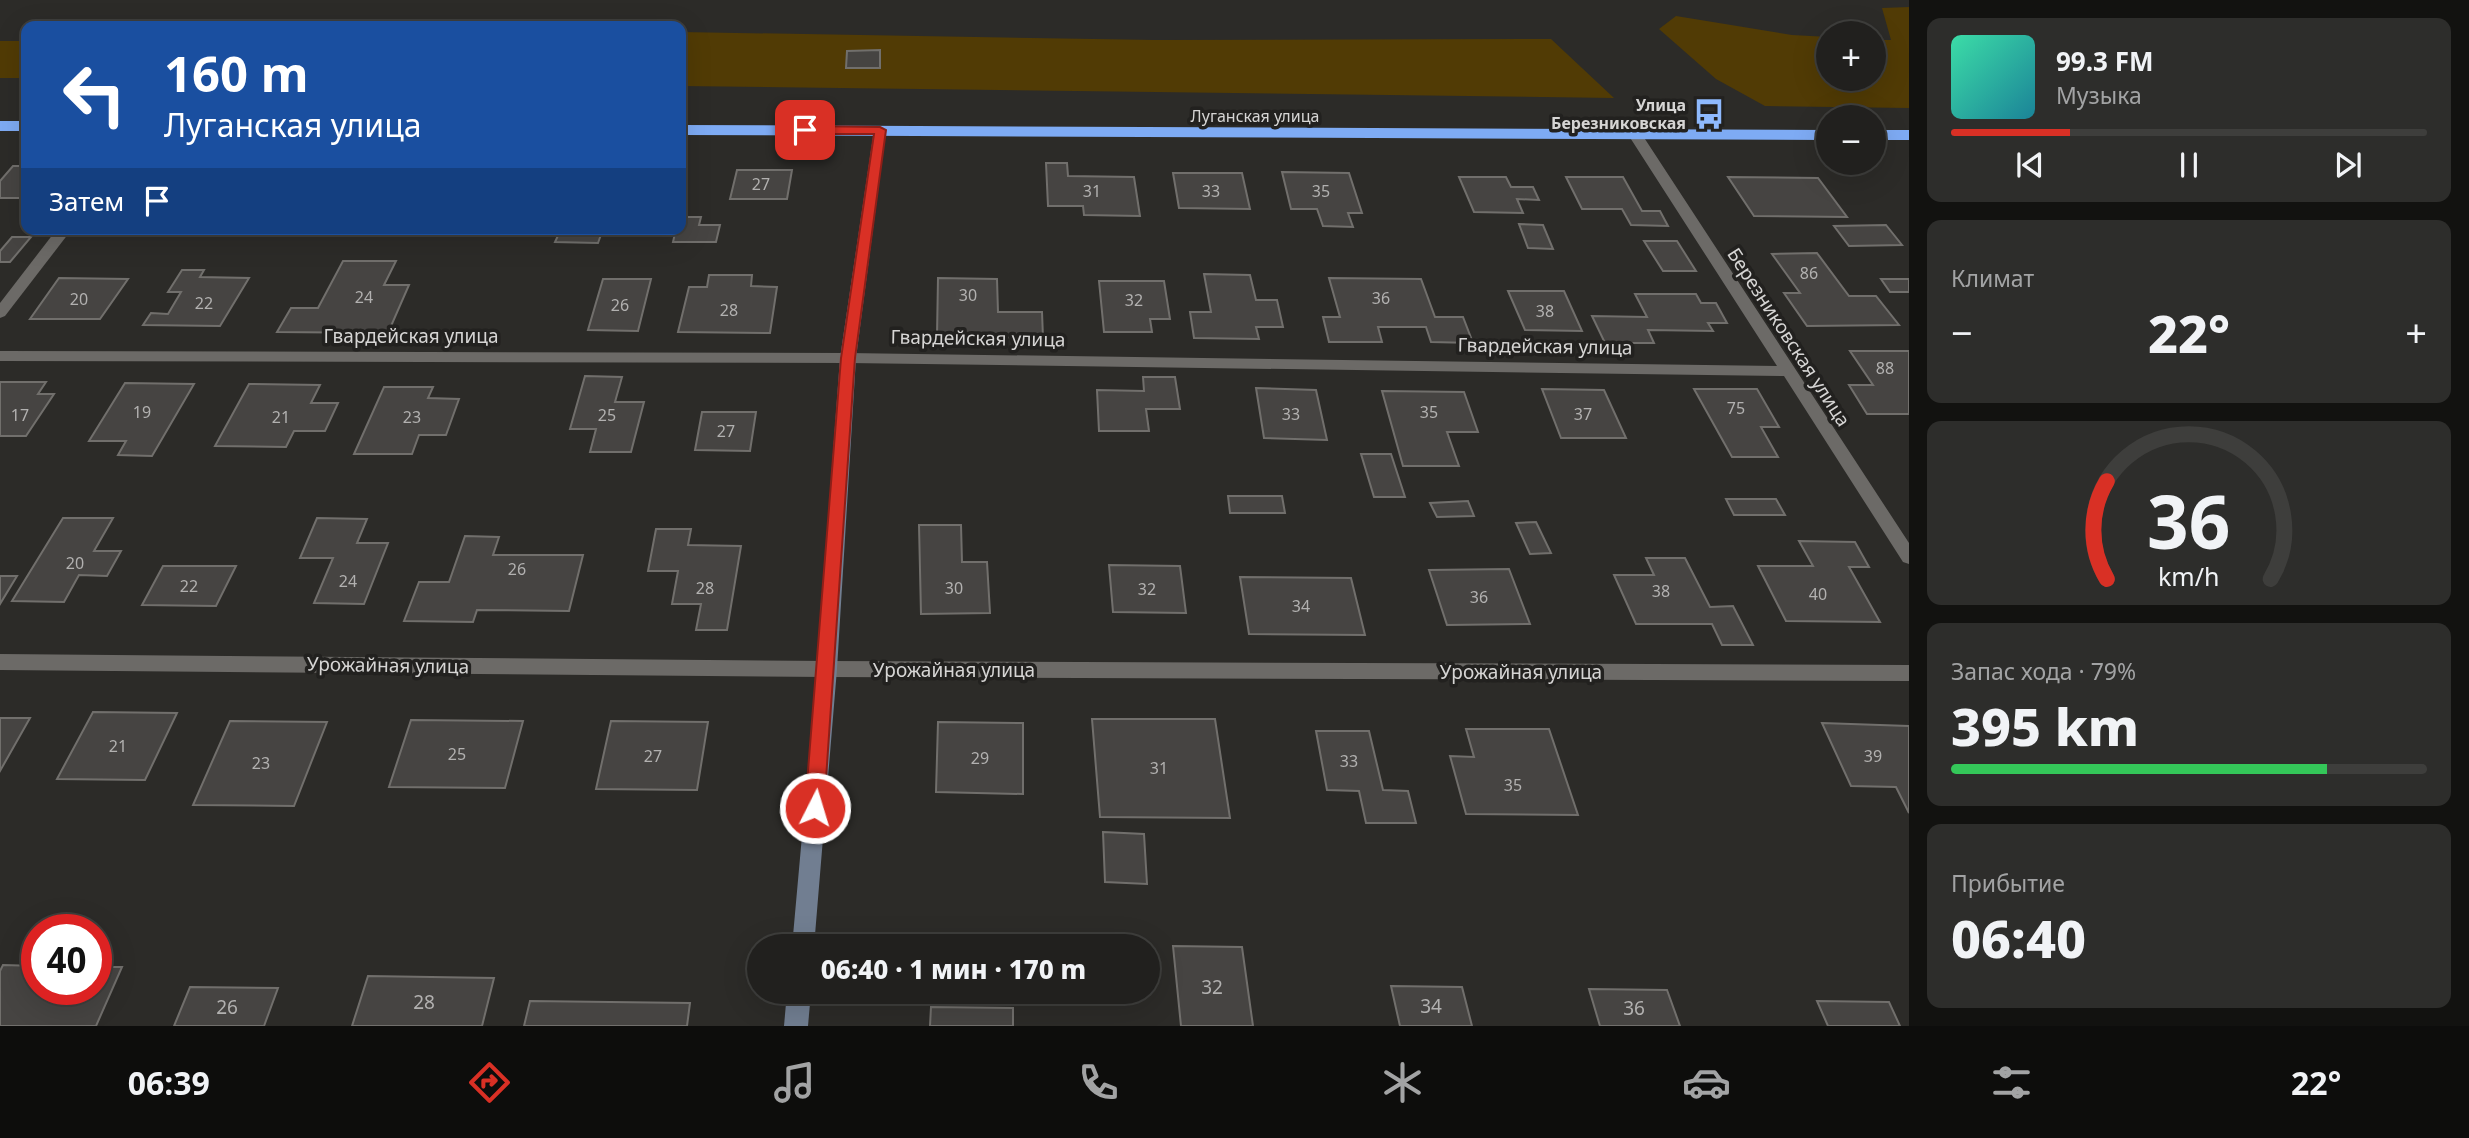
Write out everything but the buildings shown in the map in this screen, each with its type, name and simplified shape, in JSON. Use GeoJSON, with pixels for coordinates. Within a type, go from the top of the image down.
{"type":"FeatureCollection","features":[{"type":"Feature","properties":{"kind":"highway"},"geometry":{"type":"LineString","coordinates":[[0,126],[21,126]]}},
{"type":"Feature","properties":{"kind":"highway","name":"Луганская улица"},"geometry":{"type":"LineString","coordinates":[[686,130],[1816,135]]}},
{"type":"Feature","properties":{"kind":"highway"},"geometry":{"type":"LineString","coordinates":[[1886,135],[1909,135]]}},
{"type":"Feature","properties":{"kind":"street"},"geometry":{"type":"LineString","coordinates":[[804,934],[827,669],[848,358],[880,130]]}},
{"type":"Feature","properties":{"kind":"street","name":"Березниковская улица"},"geometry":{"type":"LineString","coordinates":[[1636,136],[1909,557]]}},
{"type":"Feature","properties":{"kind":"street"},"geometry":{"type":"LineString","coordinates":[[0,313],[60,235]]}},
{"type":"Feature","properties":{"kind":"street","name":"Гвардейская улица"},"geometry":{"type":"LineString","coordinates":[[0,356],[848,358],[1787,370]]}},
{"type":"Feature","properties":{"kind":"street","name":"Урожайная улица"},"geometry":{"type":"LineString","coordinates":[[0,662],[827,669],[1909,673]]}},
{"type":"Feature","properties":{"kind":"street"},"geometry":{"type":"LineString","coordinates":[[796,1026],[798,1004]]}},
{"type":"Feature","properties":{"kind":"shaded area"},"geometry":{"type":"Polygon","coordinates":[[[1909,7],[1909,108],[1886,108],[1886,105],[1765,106],[1716,79],[1659,29],[1676,16],[1792,35],[1816,36],[1816,91],[1886,91],[1886,40],[1891,40],[1882,8],[1909,7]]]}},
{"type":"Feature","properties":{"kind":"shaded area"},"geometry":{"type":"Polygon","coordinates":[[[686,32],[1155,40],[1551,39],[1614,98],[686,86],[686,32]]]}},
{"type":"Feature","properties":{"kind":"shaded area"},"geometry":{"type":"Polygon","coordinates":[[[0,41],[21,41],[21,78],[0,78],[0,41]]]}},
{"type":"Feature","properties":{"kind":"place","name":"Улица Березниковская"},"geometry":{"type":"Point","coordinates":[1709,114]}},
{"type":"Feature","properties":{"kind":"route"},"geometry":{"type":"LineString","coordinates":[[805,130],[880,130],[848,358],[815,808]]}}]}
